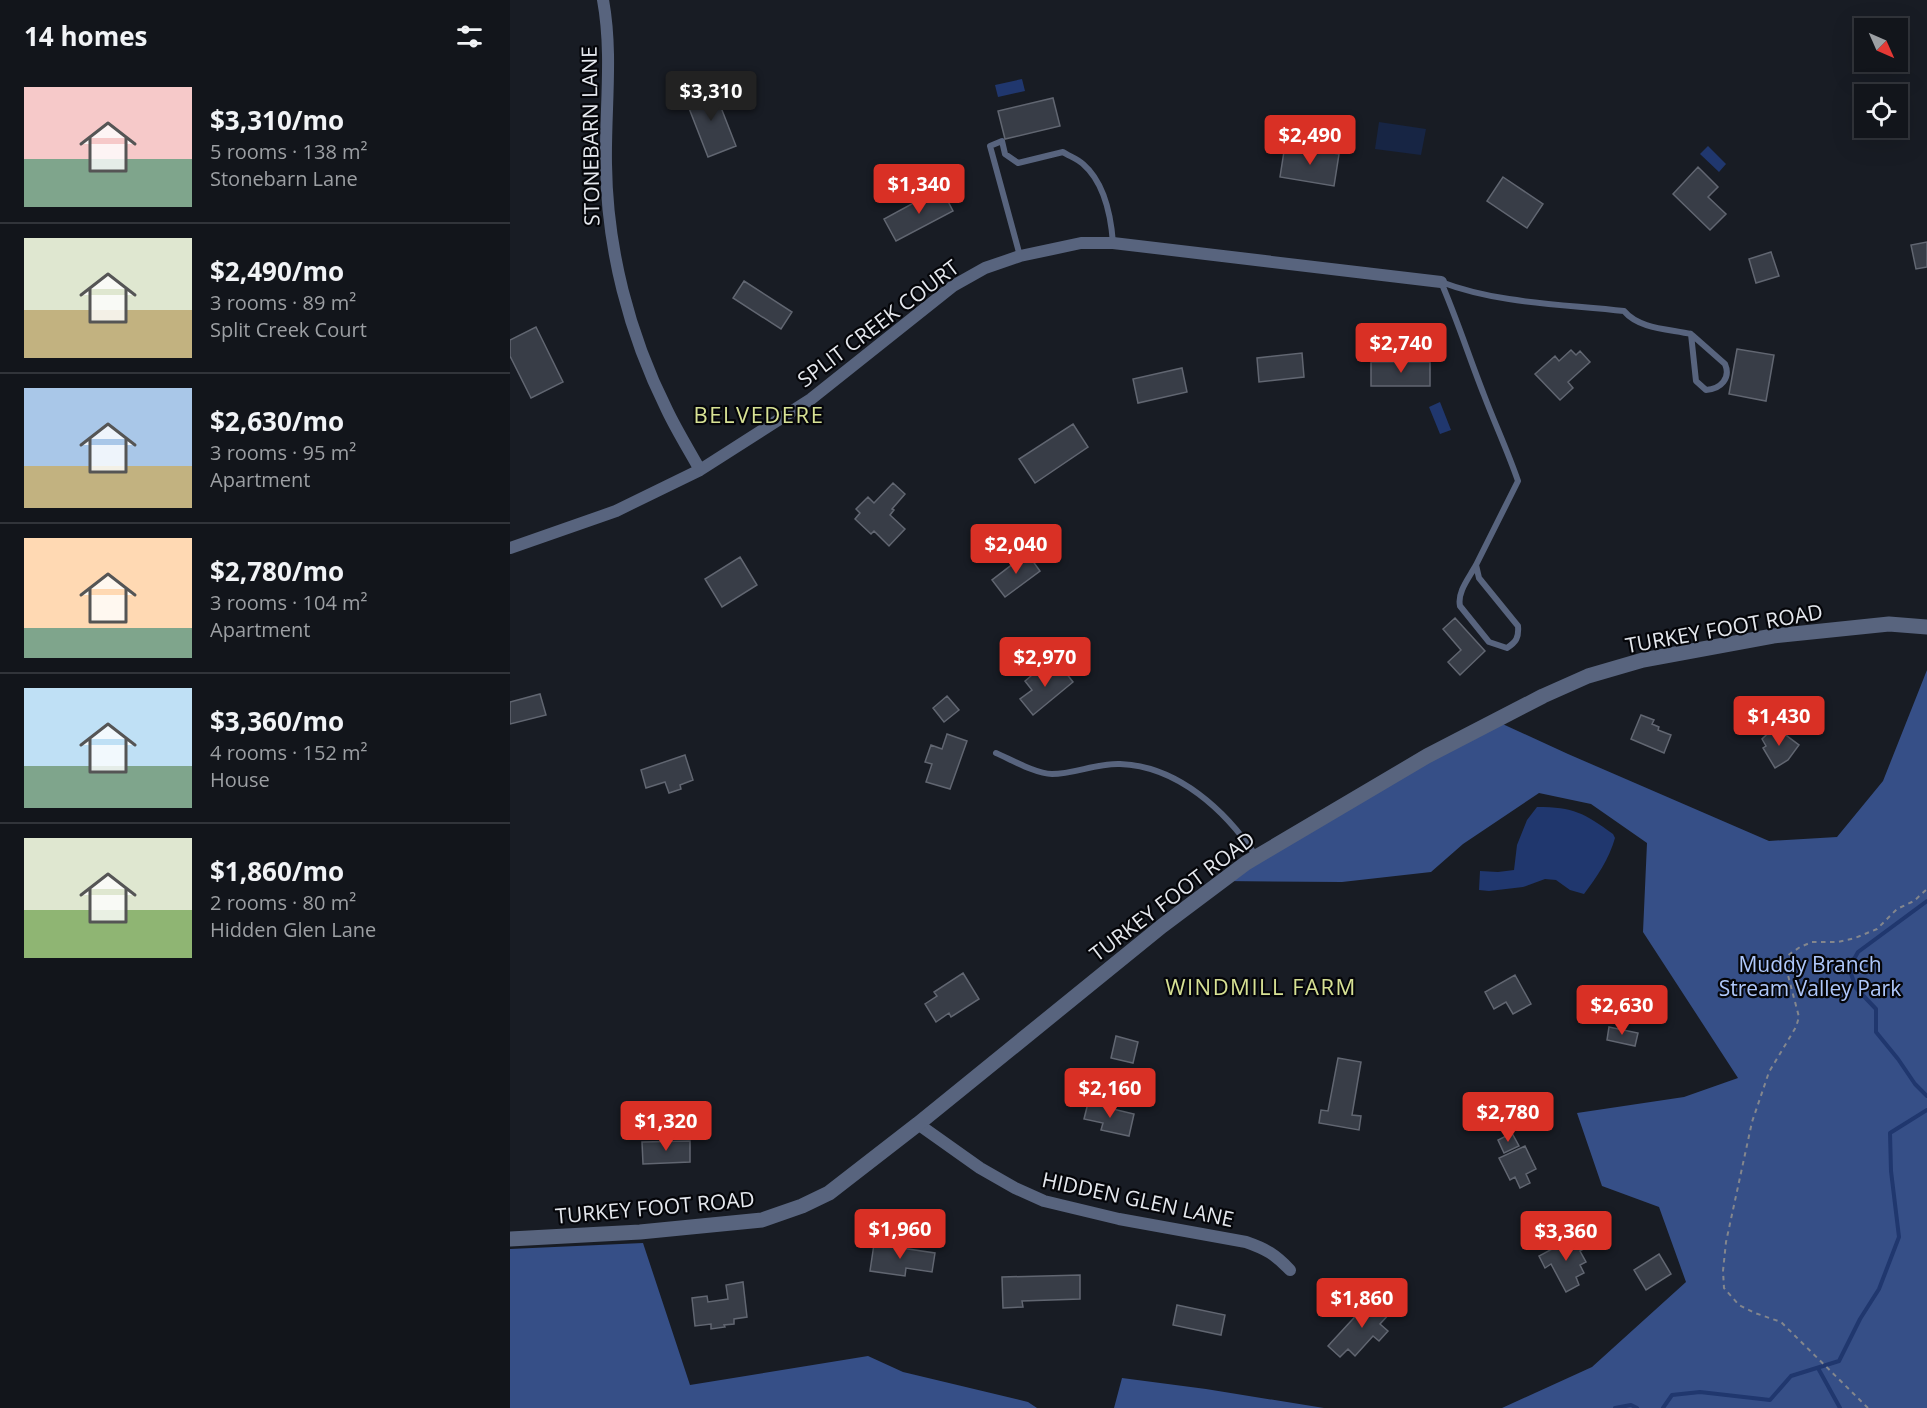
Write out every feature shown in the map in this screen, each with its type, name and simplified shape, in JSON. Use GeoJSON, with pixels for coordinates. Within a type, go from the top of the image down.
{"type":"FeatureCollection","features":[{"type":"Feature","properties":{"kind":"street","name":"STONEBARN LANE"},"geometry":{"type":"LineString","coordinates":[[603,0],[608,52],[606,165],[615,261],[630,319],[647,365],[667,410],[700,470]]}},
{"type":"Feature","properties":{"kind":"street","name":"SPLIT CREEK COURT"},"geometry":{"type":"LineString","coordinates":[[510,548],[616,511],[700,470],[811,399],[953,286],[985,268],[1020,256],[1081,243],[1113,243],[1441,282]]}},
{"type":"Feature","properties":{"kind":"street","name":"TURKEY FOOT ROAD"},"geometry":{"type":"LineString","coordinates":[[510,1239],[640,1232],[762,1220],[802,1206],[829,1193],[1221,881],[1257,857],[1427,756],[1543,696],[1588,676],[1643,660],[1773,636],[1889,624],[1927,627]]}},
{"type":"Feature","properties":{"kind":"street","name":"HIDDEN GLEN LANE"},"geometry":{"type":"LineString","coordinates":[[918,1124],[980,1168],[1044,1202],[1119,1219],[1246,1242],[1266,1249],[1290,1270]]}},
{"type":"Feature","properties":{"kind":"lane"},"geometry":{"type":"LineString","coordinates":[[1020,256],[990,146],[1002,141],[1005,154],[1018,163],[1063,152],[1083,164],[1095,178],[1106,201],[1112,223],[1113,243]]}},
{"type":"Feature","properties":{"kind":"lane"},"geometry":{"type":"LineString","coordinates":[[1441,282],[1465,291],[1503,298],[1624,310],[1630,318],[1642,324],[1691,334],[1725,364],[1728,370],[1723,384],[1715,390],[1706,390],[1696,381],[1691,334]]}},
{"type":"Feature","properties":{"kind":"lane"},"geometry":{"type":"LineString","coordinates":[[1441,282],[1518,481],[1458,600],[1460,606],[1489,642],[1507,648],[1515,642],[1519,635],[1518,626],[1479,578],[1476,565]]}},
{"type":"Feature","properties":{"kind":"lane"},"geometry":{"type":"LineString","coordinates":[[996,753],[1049,774],[1119,764],[1156,771],[1183,784],[1204,798],[1242,835],[1257,857]]}},
{"type":"Feature","properties":{"kind":"path"},"geometry":{"type":"LineString","coordinates":[[1868,1408],[1781,1322],[1739,1305],[1724,1288],[1726,1242],[1752,1122],[1769,1072],[1796,1027],[1798,1017],[1785,964],[1787,956],[1792,951],[1812,942],[1838,942],[1877,929],[1897,909],[1914,901],[1927,889]]}},
{"type":"Feature","properties":{"kind":"shaded area"},"geometry":{"type":"Polygon","coordinates":[[[1022,79],[1025,91],[998,97],[995,85],[1022,79]]]}},
{"type":"Feature","properties":{"kind":"shaded area"},"geometry":{"type":"Polygon","coordinates":[[[1379,122],[1426,129],[1421,155],[1375,149],[1379,122]]]}},
{"type":"Feature","properties":{"kind":"shaded area"},"geometry":{"type":"Polygon","coordinates":[[[1708,146],[1726,164],[1719,172],[1700,154],[1708,146]]]}},
{"type":"Feature","properties":{"kind":"shaded area"},"geometry":{"type":"Polygon","coordinates":[[[1440,402],[1451,430],[1440,434],[1429,407],[1440,402]]]}},
{"type":"Feature","properties":{"kind":"shaded area"},"geometry":{"type":"Polygon","coordinates":[[[1537,807],[1570,810],[1594,821],[1613,834],[1615,838],[1609,853],[1584,894],[1570,890],[1556,880],[1545,879],[1523,887],[1479,890],[1480,871],[1514,870],[1517,845],[1527,820],[1537,807]]]}},
{"type":"Feature","properties":{"kind":"green space","name":"Muddy Branch Stream Valley Park"},"geometry":{"type":"Polygon","coordinates":[[[1927,670],[1927,1408],[1502,1408],[1592,1367],[1686,1282],[1659,1207],[1602,1186],[1577,1113],[1684,1097],[1738,1078],[1643,932],[1647,843],[1591,804],[1539,793],[1463,844],[1431,872],[1342,882],[1221,881],[1496,721],[1769,841],[1837,837],[1883,781],[1927,670]]]}},
{"type":"Feature","properties":{"kind":"green space"},"geometry":{"type":"Polygon","coordinates":[[[643,1243],[690,1385],[868,1356],[903,1372],[1028,1402],[1037,1408],[510,1408],[510,1249],[643,1243]]]}},
{"type":"Feature","properties":{"kind":"green space"},"geometry":{"type":"Polygon","coordinates":[[[1122,1378],[1206,1389],[1324,1408],[1114,1408],[1122,1378]]]}},
{"type":"Feature","properties":{"kind":"building"},"geometry":{"type":"Polygon","coordinates":[[[713,87],[736,146],[708,157],[685,98],[713,87]]]}},
{"type":"Feature","properties":{"kind":"building"},"geometry":{"type":"Polygon","coordinates":[[[1053,98],[1060,126],[1005,139],[998,111],[1053,98]]]}},
{"type":"Feature","properties":{"kind":"building"},"geometry":{"type":"Polygon","coordinates":[[[1285,145],[1339,154],[1334,186],[1280,177],[1285,145]]]}},
{"type":"Feature","properties":{"kind":"building"},"geometry":{"type":"Polygon","coordinates":[[[1698,167],[1718,187],[1708,197],[1726,214],[1710,230],[1673,194],[1698,167]]]}},
{"type":"Feature","properties":{"kind":"building"},"geometry":{"type":"Polygon","coordinates":[[[1503,177],[1543,204],[1527,228],[1487,201],[1503,177]]]}},
{"type":"Feature","properties":{"kind":"building"},"geometry":{"type":"Polygon","coordinates":[[[941,188],[953,211],[896,241],[884,219],[941,188]]]}},
{"type":"Feature","properties":{"kind":"building"},"geometry":{"type":"Polygon","coordinates":[[[1927,242],[1927,267],[1916,269],[1911,245],[1927,242]]]}},
{"type":"Feature","properties":{"kind":"building"},"geometry":{"type":"Polygon","coordinates":[[[1771,252],[1779,276],[1756,283],[1749,259],[1771,252]]]}},
{"type":"Feature","properties":{"kind":"building"},"geometry":{"type":"Polygon","coordinates":[[[744,281],[792,312],[781,329],[733,298],[744,281]]]}},
{"type":"Feature","properties":{"kind":"building"},"geometry":{"type":"Polygon","coordinates":[[[536,327],[563,382],[531,398],[510,356],[510,340],[536,327]]]}},
{"type":"Feature","properties":{"kind":"building"},"geometry":{"type":"Polygon","coordinates":[[[1737,349],[1774,355],[1766,401],[1729,394],[1737,349]]]}},
{"type":"Feature","properties":{"kind":"building"},"geometry":{"type":"Polygon","coordinates":[[[1571,350],[1576,355],[1580,351],[1590,362],[1568,382],[1573,388],[1560,400],[1535,374],[1555,356],[1559,361],[1571,350]]]}},
{"type":"Feature","properties":{"kind":"building"},"geometry":{"type":"Polygon","coordinates":[[[1302,353],[1304,377],[1259,382],[1257,358],[1302,353]]]}},
{"type":"Feature","properties":{"kind":"building"},"geometry":{"type":"Polygon","coordinates":[[[1371,362],[1430,362],[1430,386],[1371,386],[1371,362]]]}},
{"type":"Feature","properties":{"kind":"building"},"geometry":{"type":"Polygon","coordinates":[[[1182,368],[1187,392],[1138,403],[1133,379],[1182,368]]]}},
{"type":"Feature","properties":{"kind":"building"},"geometry":{"type":"Polygon","coordinates":[[[1073,424],[1088,447],[1035,483],[1019,459],[1073,424]]]}},
{"type":"Feature","properties":{"kind":"building"},"geometry":{"type":"Polygon","coordinates":[[[893,483],[905,494],[892,509],[894,510],[890,515],[905,529],[889,546],[874,531],[871,534],[855,519],[860,513],[856,509],[868,497],[874,503],[893,483]]]}},
{"type":"Feature","properties":{"kind":"building"},"geometry":{"type":"Polygon","coordinates":[[[1027,553],[1040,571],[1005,597],[992,580],[1027,553]]]}},
{"type":"Feature","properties":{"kind":"building"},"geometry":{"type":"Polygon","coordinates":[[[740,557],[757,585],[722,607],[705,579],[740,557]]]}},
{"type":"Feature","properties":{"kind":"building"},"geometry":{"type":"Polygon","coordinates":[[[1455,618],[1485,651],[1460,675],[1448,662],[1461,650],[1443,629],[1455,618]]]}},
{"type":"Feature","properties":{"kind":"building"},"geometry":{"type":"Polygon","coordinates":[[[1059,664],[1073,682],[1033,715],[1020,699],[1032,690],[1025,681],[1038,670],[1040,673],[1049,666],[1052,670],[1059,664]]]}},
{"type":"Feature","properties":{"kind":"building"},"geometry":{"type":"Polygon","coordinates":[[[540,694],[546,715],[510,724],[510,702],[540,694]]]}},
{"type":"Feature","properties":{"kind":"building"},"geometry":{"type":"Polygon","coordinates":[[[947,696],[959,710],[944,722],[933,708],[947,696]]]}},
{"type":"Feature","properties":{"kind":"building"},"geometry":{"type":"Polygon","coordinates":[[[1641,715],[1654,720],[1652,724],[1659,727],[1658,730],[1671,735],[1664,753],[1631,739],[1641,715]]]}},
{"type":"Feature","properties":{"kind":"building"},"geometry":{"type":"Polygon","coordinates":[[[1775,727],[1799,745],[1788,760],[1775,768],[1763,748],[1766,746],[1762,739],[1775,727]]]}},
{"type":"Feature","properties":{"kind":"building"},"geometry":{"type":"Polygon","coordinates":[[[947,734],[967,741],[950,789],[926,782],[932,764],[925,762],[931,745],[942,749],[947,734]]]}},
{"type":"Feature","properties":{"kind":"building"},"geometry":{"type":"Polygon","coordinates":[[[685,755],[693,780],[680,785],[681,789],[669,793],[665,782],[646,788],[641,770],[685,755]]]}},
{"type":"Feature","properties":{"kind":"building"},"geometry":{"type":"Polygon","coordinates":[[[963,973],[979,999],[951,1017],[949,1013],[936,1022],[925,1004],[937,996],[934,992],[963,973]]]}},
{"type":"Feature","properties":{"kind":"building"},"geometry":{"type":"Polygon","coordinates":[[[1515,975],[1531,1004],[1513,1014],[1506,1002],[1494,1009],[1485,992],[1515,975]]]}},
{"type":"Feature","properties":{"kind":"building"},"geometry":{"type":"Polygon","coordinates":[[[1609,1027],[1638,1033],[1635,1046],[1607,1040],[1609,1027]]]}},
{"type":"Feature","properties":{"kind":"building"},"geometry":{"type":"Polygon","coordinates":[[[1116,1036],[1138,1042],[1133,1063],[1111,1058],[1116,1036]]]}},
{"type":"Feature","properties":{"kind":"building"},"geometry":{"type":"Polygon","coordinates":[[[1338,1058],[1361,1062],[1352,1115],[1361,1116],[1359,1130],[1319,1123],[1321,1110],[1328,1111],[1338,1058]]]}},
{"type":"Feature","properties":{"kind":"building"},"geometry":{"type":"Polygon","coordinates":[[[1088,1103],[1134,1114],[1129,1136],[1101,1130],[1103,1123],[1084,1119],[1088,1103]]]}},
{"type":"Feature","properties":{"kind":"building"},"geometry":{"type":"Polygon","coordinates":[[[1512,1133],[1519,1146],[1504,1153],[1498,1140],[1512,1133]]]}},
{"type":"Feature","properties":{"kind":"building"},"geometry":{"type":"Polygon","coordinates":[[[690,1141],[690,1162],[643,1164],[642,1142],[690,1141]]]}},
{"type":"Feature","properties":{"kind":"building"},"geometry":{"type":"Polygon","coordinates":[[[1525,1146],[1536,1169],[1526,1174],[1530,1183],[1520,1188],[1515,1177],[1510,1180],[1499,1158],[1525,1146]]]}},
{"type":"Feature","properties":{"kind":"building"},"geometry":{"type":"Polygon","coordinates":[[[1578,1235],[1585,1248],[1580,1251],[1586,1262],[1580,1265],[1584,1273],[1576,1277],[1579,1285],[1566,1292],[1551,1264],[1545,1268],[1539,1256],[1578,1235]]]}},
{"type":"Feature","properties":{"kind":"building"},"geometry":{"type":"Polygon","coordinates":[[[874,1244],[935,1253],[932,1272],[906,1268],[905,1276],[870,1271],[874,1244]]]}},
{"type":"Feature","properties":{"kind":"building"},"geometry":{"type":"Polygon","coordinates":[[[1659,1254],[1671,1274],[1646,1290],[1634,1270],[1659,1254]]]}},
{"type":"Feature","properties":{"kind":"building"},"geometry":{"type":"Polygon","coordinates":[[[1080,1275],[1080,1299],[1022,1301],[1023,1307],[1003,1308],[1002,1277],[1080,1275]]]}},
{"type":"Feature","properties":{"kind":"building"},"geometry":{"type":"Polygon","coordinates":[[[743,1282],[747,1317],[734,1319],[734,1324],[724,1325],[725,1327],[711,1329],[711,1324],[695,1326],[692,1298],[707,1296],[708,1302],[728,1299],[726,1285],[743,1282]]]}},
{"type":"Feature","properties":{"kind":"building"},"geometry":{"type":"Polygon","coordinates":[[[1374,1296],[1391,1312],[1380,1324],[1388,1331],[1379,1341],[1373,1336],[1355,1356],[1348,1349],[1340,1357],[1328,1346],[1374,1296]]]}},
{"type":"Feature","properties":{"kind":"building"},"geometry":{"type":"Polygon","coordinates":[[[1177,1305],[1225,1315],[1221,1335],[1173,1325],[1177,1305]]]}},
{"type":"Feature","properties":{"kind":"waterway"},"geometry":{"type":"LineString","coordinates":[[1927,901],[1858,952],[1849,968],[1856,988],[1876,1009],[1876,1032],[1915,1084],[1927,1096]]}},
{"type":"Feature","properties":{"kind":"waterway"},"geometry":{"type":"LineString","coordinates":[[1663,1408],[1672,1395],[1700,1392],[1770,1400],[1791,1376],[1839,1361],[1860,1319],[1879,1289],[1899,1237],[1891,1171],[1890,1133],[1927,1110]]}},
{"type":"Feature","properties":{"kind":"waterway"},"geometry":{"type":"LineString","coordinates":[[1818,1368],[1840,1408]]}},
{"type":"Feature","properties":{"kind":"waterway"},"geometry":{"type":"LineString","coordinates":[[1615,1408],[1631,1405],[1637,1408]]}},
{"type":"Feature","properties":{"kind":"district","name":"BELVEDERE"},"geometry":{"type":"Point","coordinates":[759,414]}},
{"type":"Feature","properties":{"kind":"district","name":"WINDMILL FARM"},"geometry":{"type":"Point","coordinates":[1261,986]}}]}
